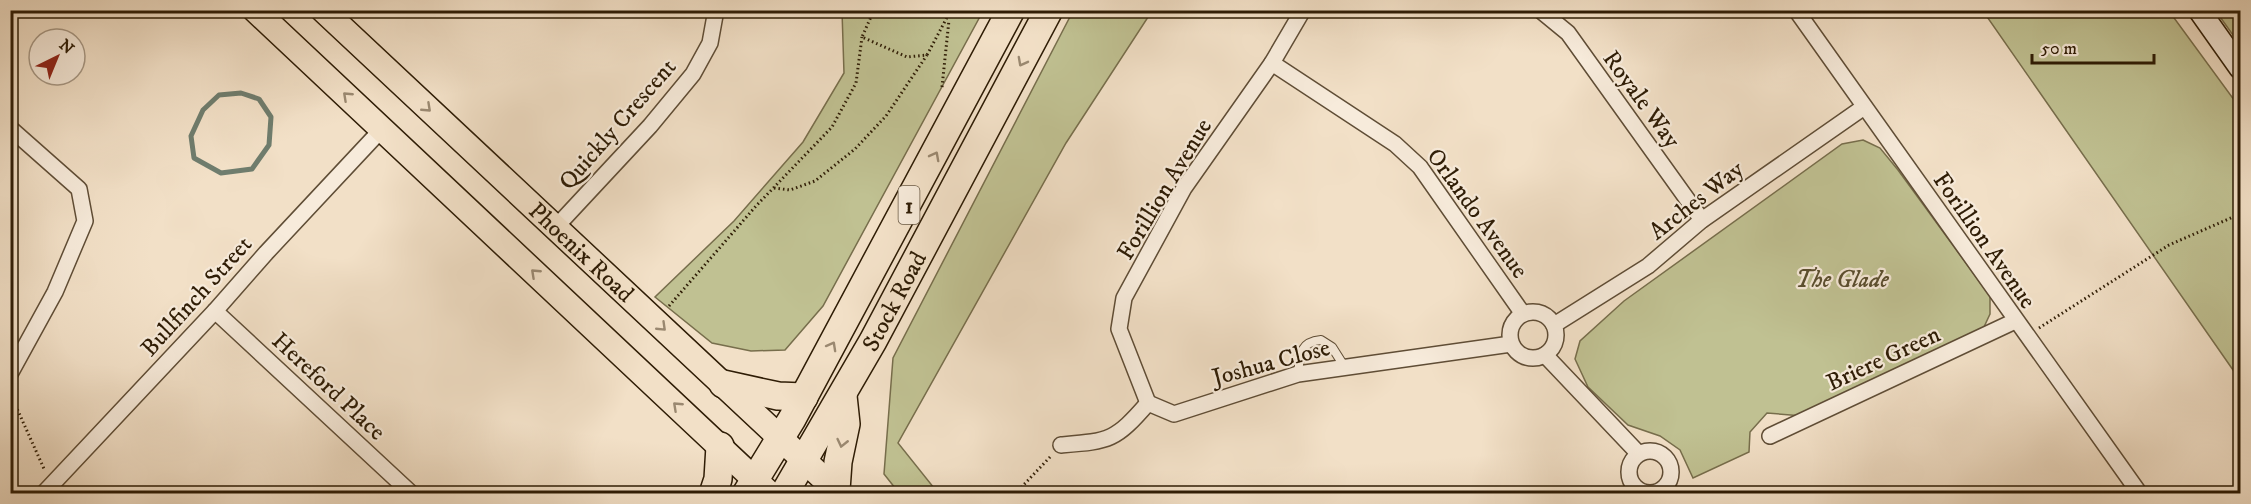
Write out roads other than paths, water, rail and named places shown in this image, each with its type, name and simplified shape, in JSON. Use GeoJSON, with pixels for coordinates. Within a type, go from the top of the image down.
{"type":"FeatureCollection","features":[{"type":"Feature","properties":{"kind":"highway","name":"Stock Road"},"geometry":{"type":"LineString","coordinates":[[757,489],[780,439],[1011,10]]}},
{"type":"Feature","properties":{"kind":"highway","name":"Stock Road"},"geometry":{"type":"LineString","coordinates":[[784,494],[843,396],[1049,10]]}},
{"type":"Feature","properties":{"kind":"highway"},"geometry":{"type":"LineString","coordinates":[[723,384],[778,396],[804,397]]}},
{"type":"Feature","properties":{"kind":"highway"},"geometry":{"type":"LineString","coordinates":[[838,492],[838,462],[846,423],[843,396]]}},
{"type":"Feature","properties":{"kind":"highway"},"geometry":{"type":"LineString","coordinates":[[713,494],[718,479],[720,446]]}},
{"type":"Feature","properties":{"kind":"main road","name":"Phoenix Road"},"geometry":{"type":"LineString","coordinates":[[255,10],[720,446],[757,489]]}},
{"type":"Feature","properties":{"kind":"main road","name":"Phoenix Road"},"geometry":{"type":"LineString","coordinates":[[323,10],[838,492]]}},
{"type":"Feature","properties":{"kind":"main road"},"geometry":{"type":"LineString","coordinates":[[2199,10],[2241,68]]}},
{"type":"Feature","properties":{"kind":"street","name":"Quickly Crescent"},"geometry":{"type":"LineString","coordinates":[[555,228],[650,126],[693,74],[710,43],[716,10]]}},
{"type":"Feature","properties":{"kind":"street","name":"Forillion Avenue"},"geometry":{"type":"LineString","coordinates":[[1148,403],[1119,329],[1124,298],[1185,188],[1272,63],[1303,10]]}},
{"type":"Feature","properties":{"kind":"street","name":"Royale Way"},"geometry":{"type":"LineString","coordinates":[[1540,10],[1568,33],[1702,220]]}},
{"type":"Feature","properties":{"kind":"street","name":"Forillion Avenue"},"geometry":{"type":"LineString","coordinates":[[1796,10],[2140,494]]}},
{"type":"Feature","properties":{"kind":"street","name":"Orlando Avenue"},"geometry":{"type":"LineString","coordinates":[[1272,63],[1395,144],[1420,167],[1523,314]]}},
{"type":"Feature","properties":{"kind":"street","name":"Arches Way"},"geometry":{"type":"LineString","coordinates":[[1554,325],[1648,266],[1702,220],[1864,107]]}},
{"type":"Feature","properties":{"kind":"street"},"geometry":{"type":"LineString","coordinates":[[10,128],[79,189],[86,221],[55,292],[10,374]]}},
{"type":"Feature","properties":{"kind":"street","name":"Bullfinch Street"},"geometry":{"type":"LineString","coordinates":[[47,490],[382,129]]}},
{"type":"Feature","properties":{"kind":"street","name":"Hereford Place"},"geometry":{"type":"LineString","coordinates":[[215,311],[412,494]]}},
{"type":"Feature","properties":{"kind":"street"},"geometry":{"type":"LineString","coordinates":[[1533,312],[1545,315],[1554,325],[1556,338],[1552,348],[1545,356],[1533,359],[1522,356],[1511,344],[1509,331],[1515,320],[1523,314],[1533,312]]}},
{"type":"Feature","properties":{"kind":"street","name":"Briere Green"},"geometry":{"type":"LineString","coordinates":[[1770,436],[2015,321]]}},
{"type":"Feature","properties":{"kind":"street","name":"Joshua Close"},"geometry":{"type":"LineString","coordinates":[[1148,403],[1174,414],[1298,374],[1511,344]]}},
{"type":"Feature","properties":{"kind":"street"},"geometry":{"type":"LineString","coordinates":[[1545,356],[1638,453]]}},
{"type":"Feature","properties":{"kind":"street"},"geometry":{"type":"LineString","coordinates":[[1061,446],[1094,443],[1120,434],[1148,403]]}},
{"type":"Feature","properties":{"kind":"street"},"geometry":{"type":"LineString","coordinates":[[1648,450],[1659,452],[1667,458],[1672,468],[1668,490],[1648,493],[1632,484],[1628,473],[1630,462],[1638,453],[1648,450]]}},
{"type":"Feature","properties":{"kind":"street"},"geometry":{"type":"LineString","coordinates":[[1619,494],[1632,484]]}},
{"type":"Feature","properties":{"kind":"lane"},"geometry":{"type":"LineString","coordinates":[[1298,374],[1301,348],[1309,341],[1321,339],[1332,347],[1344,366]]}},
{"type":"Feature","properties":{"kind":"waterway"},"geometry":{"type":"LineString","coordinates":[[241,93],[259,99],[271,117],[269,145],[252,169],[221,173],[194,158],[191,136],[203,110],[219,95],[241,93]]}},
{"type":"Feature","properties":{"kind":"park label","name":"The Glade"},"geometry":{"type":"Point","coordinates":[1842,279]}}]}
